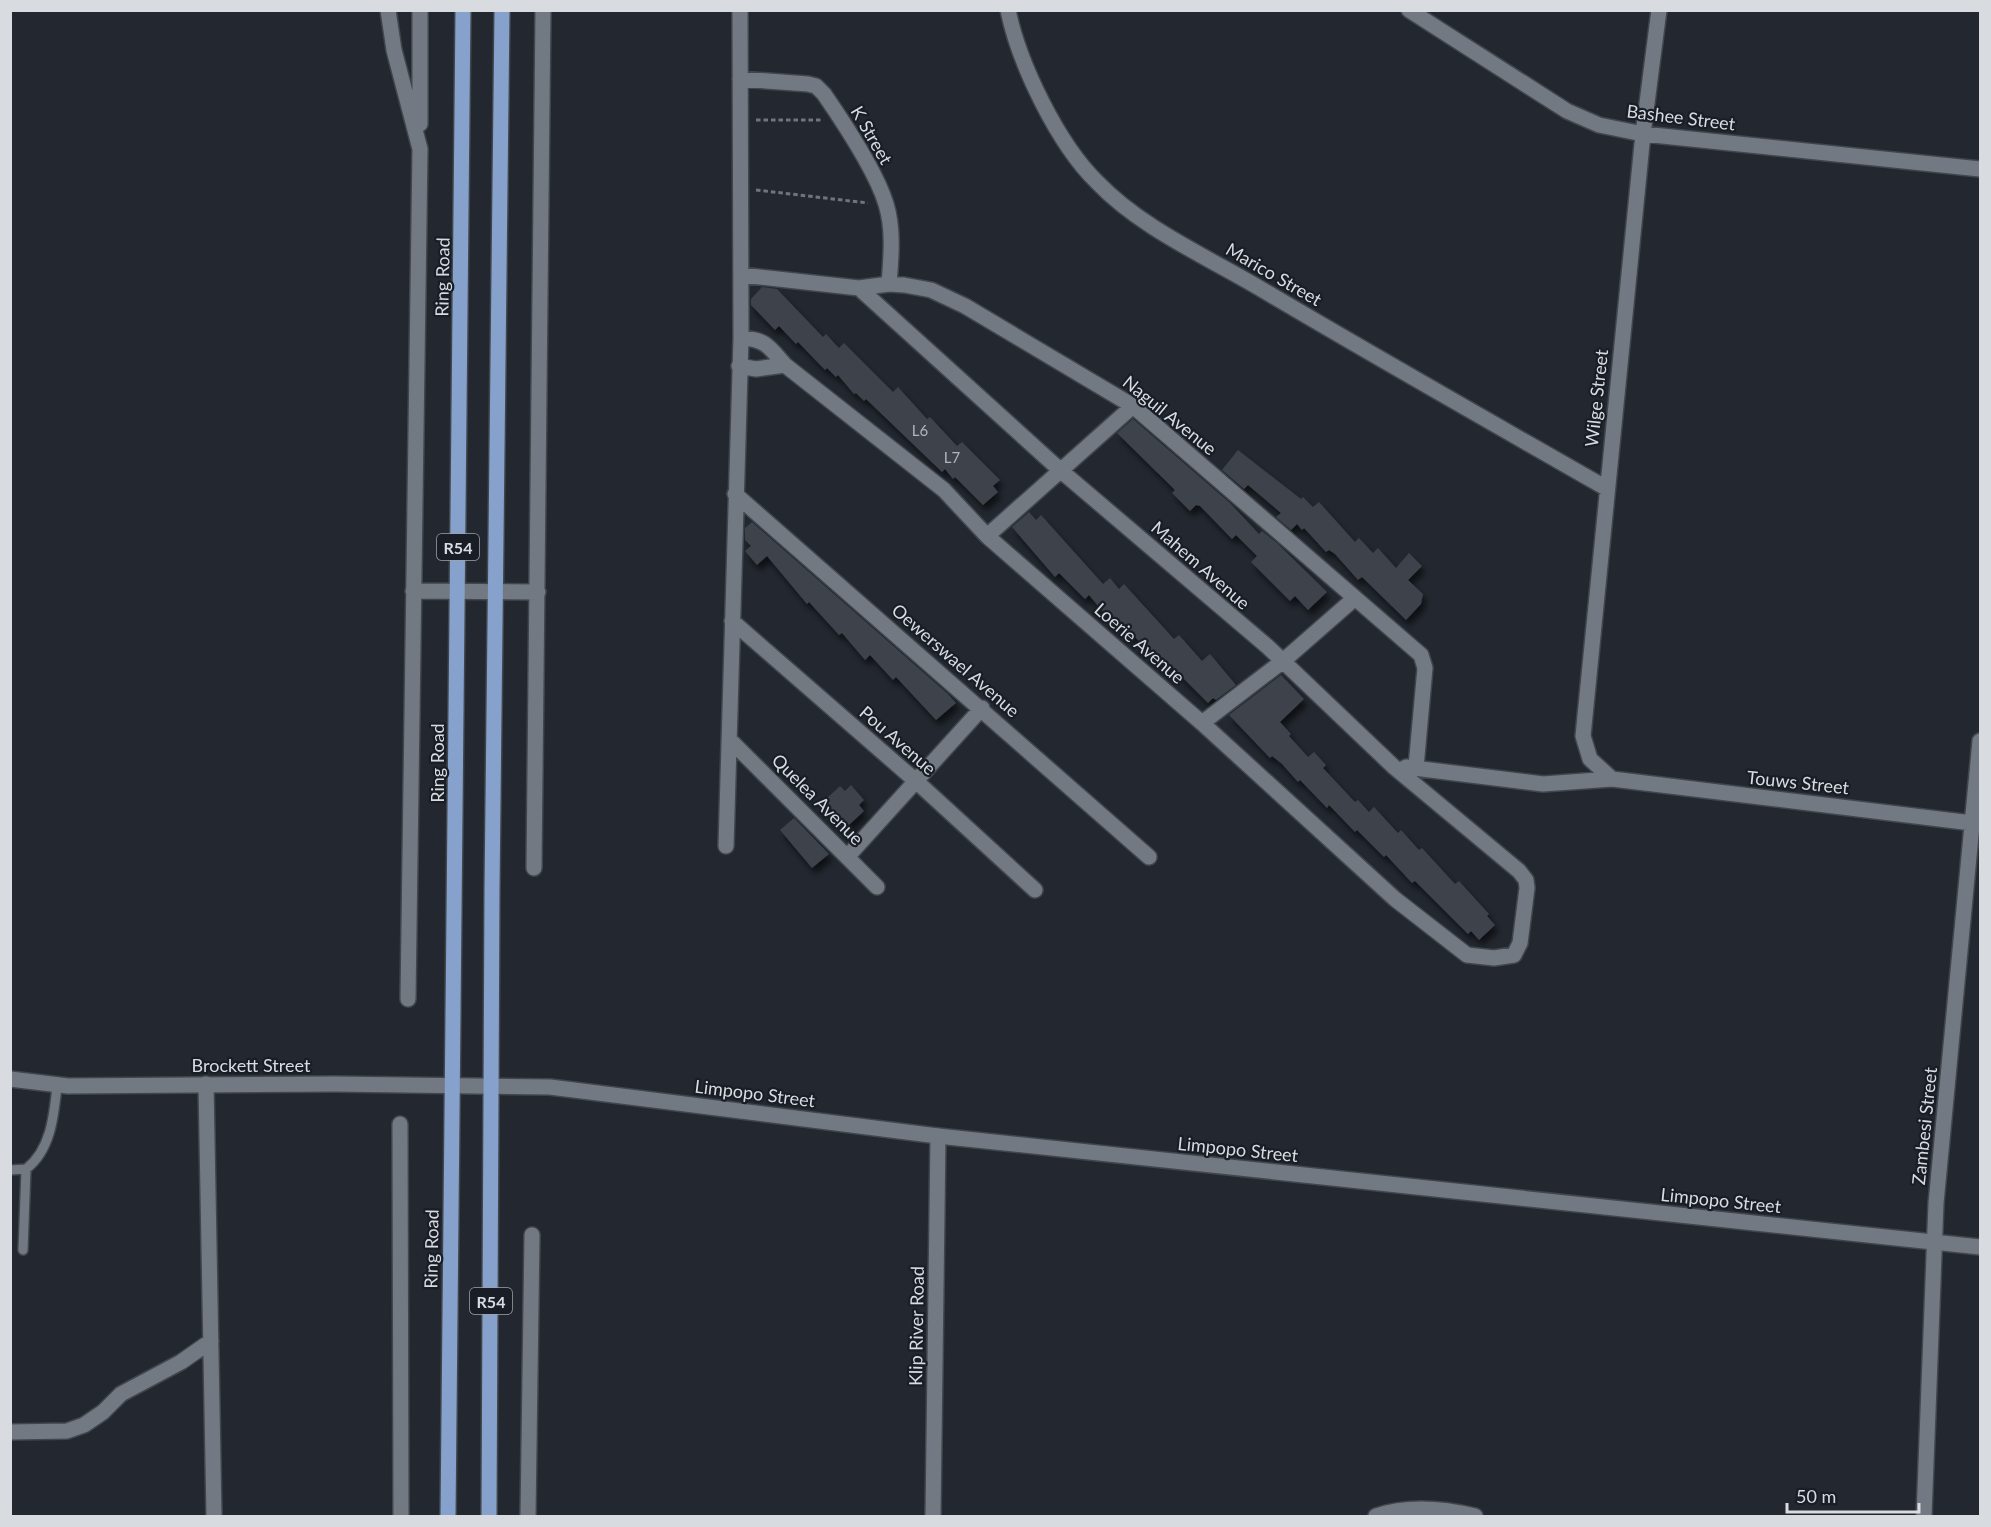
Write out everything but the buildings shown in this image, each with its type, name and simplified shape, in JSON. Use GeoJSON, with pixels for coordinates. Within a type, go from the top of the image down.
{"type":"FeatureCollection","features":[{"type":"Feature","properties":{"kind":"main road","name":"Ring Road"},"geometry":{"type":"LineString","coordinates":[[448,1516],[463,10]]}},
{"type":"Feature","properties":{"kind":"main road","name":"R54"},"geometry":{"type":"LineString","coordinates":[[489,1516],[502,10]]}},
{"type":"Feature","properties":{"kind":"street","name":"Ring Road"},"geometry":{"type":"LineString","coordinates":[[388,10],[394,50],[420,148]]}},
{"type":"Feature","properties":{"kind":"street","name":"Ring Road"},"geometry":{"type":"LineString","coordinates":[[408,999],[413,591],[420,321],[420,10]]}},
{"type":"Feature","properties":{"kind":"street"},"geometry":{"type":"LineString","coordinates":[[534,868],[543,10]]}},
{"type":"Feature","properties":{"kind":"street"},"geometry":{"type":"LineString","coordinates":[[726,846],[741,338],[740,10]]}},
{"type":"Feature","properties":{"kind":"street","name":"Marico Street"},"geometry":{"type":"LineString","coordinates":[[1008,10],[1022,58],[1053,119],[1088,173],[1126,208],[1285,303],[1606,488]]}},
{"type":"Feature","properties":{"kind":"street","name":"Bashee Street"},"geometry":{"type":"LineString","coordinates":[[1409,10],[1568,111],[1599,125],[1643,134],[1980,169]]}},
{"type":"Feature","properties":{"kind":"street","name":"Wilge Street"},"geometry":{"type":"LineString","coordinates":[[1612,779],[1595,766],[1586,754],[1583,736],[1643,134],[1659,10]]}},
{"type":"Feature","properties":{"kind":"street","name":"K Street"},"geometry":{"type":"LineString","coordinates":[[740,79],[816,86],[840,119],[874,177],[886,205],[891,234],[889,284]]}},
{"type":"Feature","properties":{"kind":"street","name":"Naguil Avenue"},"geometry":{"type":"LineString","coordinates":[[741,275],[859,288],[889,284],[917,287],[945,296],[1134,406],[1408,643],[1424,661],[1416,767]]}},
{"type":"Feature","properties":{"kind":"street","name":"Mahem Avenue"},"geometry":{"type":"LineString","coordinates":[[859,288],[1060,470],[1283,661],[1394,767],[1519,871]]}},
{"type":"Feature","properties":{"kind":"street","name":"Loerie Avenue"},"geometry":{"type":"LineString","coordinates":[[741,338],[754,338],[765,343],[785,365],[944,490],[987,536],[1202,723],[1395,899],[1467,955],[1502,958],[1516,952],[1520,943],[1527,888],[1526,880],[1519,871]]}},
{"type":"Feature","properties":{"kind":"street"},"geometry":{"type":"LineString","coordinates":[[739,366],[756,369],[785,365]]}},
{"type":"Feature","properties":{"kind":"street"},"geometry":{"type":"LineString","coordinates":[[987,536],[1134,406]]}},
{"type":"Feature","properties":{"kind":"street","name":"Oewerswael Avenue"},"geometry":{"type":"LineString","coordinates":[[735,494],[982,708],[1149,857]]}},
{"type":"Feature","properties":{"kind":"street"},"geometry":{"type":"LineString","coordinates":[[413,591],[538,592]]}},
{"type":"Feature","properties":{"kind":"street"},"geometry":{"type":"LineString","coordinates":[[1202,723],[1283,661],[1355,598]]}},
{"type":"Feature","properties":{"kind":"street","name":"Pou Avenue"},"geometry":{"type":"LineString","coordinates":[[732,621],[917,782],[1035,891]]}},
{"type":"Feature","properties":{"kind":"street"},"geometry":{"type":"LineString","coordinates":[[848,856],[982,708]]}},
{"type":"Feature","properties":{"kind":"street","name":"Quelea Avenue"},"geometry":{"type":"LineString","coordinates":[[730,740],[877,887]]}},
{"type":"Feature","properties":{"kind":"street","name":"Zambesi Street"},"geometry":{"type":"LineString","coordinates":[[1924,1516],[1933,1242],[1977,823],[1980,741]]}},
{"type":"Feature","properties":{"kind":"street","name":"Touws Street"},"geometry":{"type":"LineString","coordinates":[[1394,767],[1416,767],[1543,784],[1612,779],[1977,823]]}},
{"type":"Feature","properties":{"kind":"street","name":"Brockett Street"},"geometry":{"type":"LineString","coordinates":[[10,1079],[57,1086],[491,1084]]}},
{"type":"Feature","properties":{"kind":"street"},"geometry":{"type":"LineString","coordinates":[[206,1084],[214,1516]]}},
{"type":"Feature","properties":{"kind":"street","name":"Limpopo Street"},"geometry":{"type":"LineString","coordinates":[[491,1084],[605,1092],[938,1136],[1980,1247]]}},
{"type":"Feature","properties":{"kind":"street","name":"Ring Road"},"geometry":{"type":"LineString","coordinates":[[400,1124],[401,1516]]}},
{"type":"Feature","properties":{"kind":"street","name":"Klip River Road"},"geometry":{"type":"LineString","coordinates":[[933,1516],[938,1136]]}},
{"type":"Feature","properties":{"kind":"street"},"geometry":{"type":"LineString","coordinates":[[528,1516],[531,1235]]}},
{"type":"Feature","properties":{"kind":"street"},"geometry":{"type":"LineString","coordinates":[[10,1432],[58,1432],[84,1425],[103,1412],[121,1394],[181,1362],[211,1341]]}},
{"type":"Feature","properties":{"kind":"street"},"geometry":{"type":"LineString","coordinates":[[1376,1516],[1407,1509],[1430,1509],[1476,1516]]}},
{"type":"Feature","properties":{"kind":"lane"},"geometry":{"type":"LineString","coordinates":[[10,1170],[26,1169],[35,1162],[46,1144],[57,1086]]}},
{"type":"Feature","properties":{"kind":"lane"},"geometry":{"type":"LineString","coordinates":[[23,1250],[26,1169]]}},
{"type":"Feature","properties":{"kind":"path"},"geometry":{"type":"LineString","coordinates":[[740,120],[840,119]]}},
{"type":"Feature","properties":{"kind":"path"},"geometry":{"type":"LineString","coordinates":[[739,188],[886,205]]}}]}
